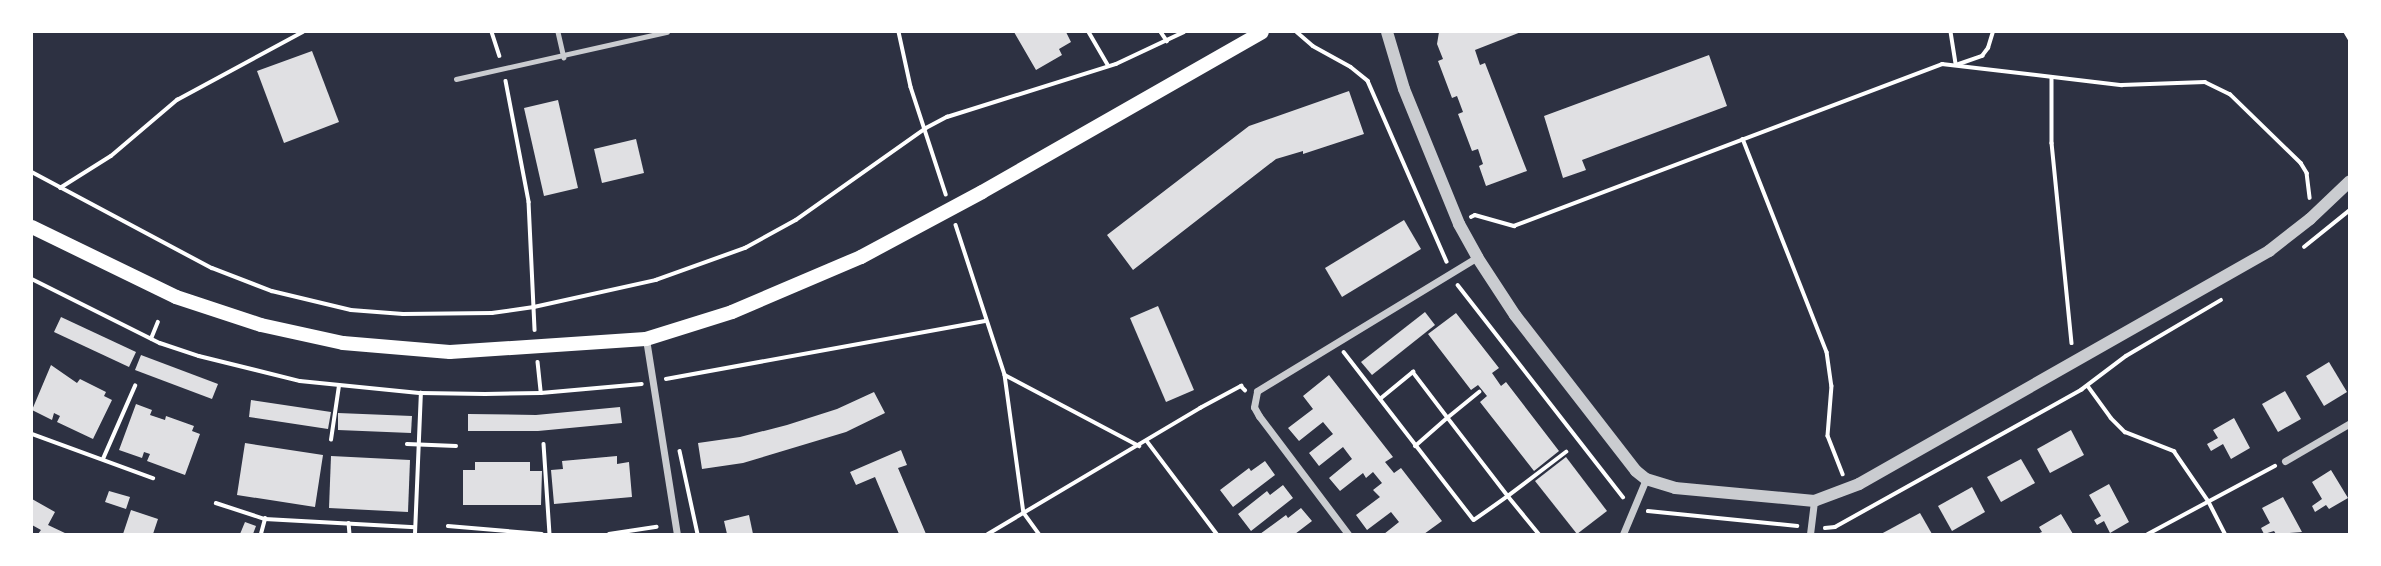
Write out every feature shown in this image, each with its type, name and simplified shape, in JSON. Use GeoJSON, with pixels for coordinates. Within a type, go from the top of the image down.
{"type":"FeatureCollection","features":[{"type":"Feature","properties":{"kind":"main road"},"geometry":{"type":"LineString","coordinates":[[32,227],[176,297],[261,325],[343,343],[450,352],[646,338],[732,312],[819,277],[982,192],[1262,32]]}},
{"type":"Feature","properties":{"kind":"street"},"geometry":{"type":"LineString","coordinates":[[1387,32],[1404,89],[1459,224],[1476,257],[1515,315],[1636,471],[1646,479],[1675,488],[1814,500],[1849,488],[2075,364],[2269,251],[2348,187]]}},
{"type":"Feature","properties":{"kind":"street"},"geometry":{"type":"LineString","coordinates":[[1348,534],[1259,416],[1256,395],[1336,342],[1476,257]]}},
{"type":"Feature","properties":{"kind":"street"},"geometry":{"type":"LineString","coordinates":[[646,338],[677,534]]}},
{"type":"Feature","properties":{"kind":"street"},"geometry":{"type":"LineString","coordinates":[[2284,461],[2350,423]]}},
{"type":"Feature","properties":{"kind":"street"},"geometry":{"type":"LineString","coordinates":[[1623,534],[1646,479]]}},
{"type":"Feature","properties":{"kind":"street"},"geometry":{"type":"LineString","coordinates":[[1810,534],[1814,500]]}},
{"type":"Feature","properties":{"kind":"lane"},"geometry":{"type":"LineString","coordinates":[[558,32],[564,57]]}},
{"type":"Feature","properties":{"kind":"lane"},"geometry":{"type":"LineString","coordinates":[[456,79],[667,32]]}},
{"type":"Feature","properties":{"kind":"path"},"geometry":{"type":"LineString","coordinates":[[60,188],[111,156],[177,100],[303,32]]}},
{"type":"Feature","properties":{"kind":"path"},"geometry":{"type":"LineString","coordinates":[[492,32],[503,69],[529,202],[534,307]]}},
{"type":"Feature","properties":{"kind":"path"},"geometry":{"type":"LineString","coordinates":[[899,32],[911,87],[950,205]]}},
{"type":"Feature","properties":{"kind":"path"},"geometry":{"type":"LineString","coordinates":[[1089,32],[1109,66]]}},
{"type":"Feature","properties":{"kind":"path"},"geometry":{"type":"LineString","coordinates":[[1161,32],[1167,41]]}},
{"type":"Feature","properties":{"kind":"path"},"geometry":{"type":"LineString","coordinates":[[32,172],[212,268],[272,291],[351,310],[403,314],[492,313],[534,307],[656,280],[745,248],[796,220],[926,128],[978,106],[1109,66],[1184,32]]}},
{"type":"Feature","properties":{"kind":"path"},"geometry":{"type":"LineString","coordinates":[[1297,32],[1313,46],[1352,67],[1367,81],[1446,261]]}},
{"type":"Feature","properties":{"kind":"path"},"geometry":{"type":"LineString","coordinates":[[1951,32],[1956,65]]}},
{"type":"Feature","properties":{"kind":"path"},"geometry":{"type":"LineString","coordinates":[[1956,65],[1982,56],[1988,48],[1993,32]]}},
{"type":"Feature","properties":{"kind":"path"},"geometry":{"type":"LineString","coordinates":[[2346,32],[2350,39]]}},
{"type":"Feature","properties":{"kind":"path"},"geometry":{"type":"LineString","coordinates":[[1514,226],[1643,174],[1942,64],[2128,85],[2199,81],[2224,91],[2252,113],[2301,163],[2307,173],[2310,199],[2333,226]]}},
{"type":"Feature","properties":{"kind":"path"},"geometry":{"type":"LineString","coordinates":[[2052,77],[2052,143],[2075,364]]}},
{"type":"Feature","properties":{"kind":"path"},"geometry":{"type":"LineString","coordinates":[[1743,139],[1827,352],[1832,386],[1828,436],[1860,513],[2088,386],[2126,356],[2222,299]]}},
{"type":"Feature","properties":{"kind":"path"},"geometry":{"type":"LineString","coordinates":[[2302,248],[2350,210]]}},
{"type":"Feature","properties":{"kind":"path"},"geometry":{"type":"LineString","coordinates":[[954,218],[1005,375],[1024,513],[1039,534]]}},
{"type":"Feature","properties":{"kind":"path"},"geometry":{"type":"LineString","coordinates":[[151,339],[158,322]]}},
{"type":"Feature","properties":{"kind":"path"},"geometry":{"type":"LineString","coordinates":[[1336,342],[1474,520],[1566,452]]}},
{"type":"Feature","properties":{"kind":"path"},"geometry":{"type":"LineString","coordinates":[[1380,399],[1413,372],[1539,534]]}},
{"type":"Feature","properties":{"kind":"path"},"geometry":{"type":"LineString","coordinates":[[1005,375],[1139,446]]}},
{"type":"Feature","properties":{"kind":"path"},"geometry":{"type":"LineString","coordinates":[[664,380],[667,391]]}},
{"type":"Feature","properties":{"kind":"path"},"geometry":{"type":"LineString","coordinates":[[103,459],[135,386]]}},
{"type":"Feature","properties":{"kind":"path"},"geometry":{"type":"LineString","coordinates":[[331,440],[339,386]]}},
{"type":"Feature","properties":{"kind":"path"},"geometry":{"type":"LineString","coordinates":[[988,534],[1241,386],[1256,395]]}},
{"type":"Feature","properties":{"kind":"path"},"geometry":{"type":"LineString","coordinates":[[2088,386],[2110,418],[2125,432],[2175,451],[2210,502],[2225,534]]}},
{"type":"Feature","properties":{"kind":"path"},"geometry":{"type":"LineString","coordinates":[[1416,446],[1480,392]]}},
{"type":"Feature","properties":{"kind":"path"},"geometry":{"type":"LineString","coordinates":[[415,534],[421,393]]}},
{"type":"Feature","properties":{"kind":"path"},"geometry":{"type":"LineString","coordinates":[[32,434],[153,478]]}},
{"type":"Feature","properties":{"kind":"path"},"geometry":{"type":"LineString","coordinates":[[1147,441],[1217,534]]}},
{"type":"Feature","properties":{"kind":"path"},"geometry":{"type":"LineString","coordinates":[[407,444],[456,446]]}},
{"type":"Feature","properties":{"kind":"path"},"geometry":{"type":"LineString","coordinates":[[544,444],[550,534]]}},
{"type":"Feature","properties":{"kind":"path"},"geometry":{"type":"LineString","coordinates":[[680,450],[698,534]]}},
{"type":"Feature","properties":{"kind":"path"},"geometry":{"type":"LineString","coordinates":[[2148,534],[2284,461]]}},
{"type":"Feature","properties":{"kind":"path"},"geometry":{"type":"LineString","coordinates":[[216,503],[265,519],[415,527]]}},
{"type":"Feature","properties":{"kind":"path"},"geometry":{"type":"LineString","coordinates":[[261,534],[265,519]]}},
{"type":"Feature","properties":{"kind":"path"},"geometry":{"type":"LineString","coordinates":[[349,523],[350,534]]}},
{"type":"Feature","properties":{"kind":"path"},"geometry":{"type":"LineString","coordinates":[[448,526],[542,534]]}},
{"type":"Feature","properties":{"kind":"path"},"geometry":{"type":"LineString","coordinates":[[608,534],[656,527]]}},
{"type":"Feature","properties":{"kind":"path"},"geometry":{"type":"LineString","coordinates":[[1826,534],[1827,528]]}},
{"type":"Feature","properties":{"kind":"building"},"geometry":{"type":"Polygon","coordinates":[[[1014,32],[1066,32],[1071,42],[1059,49],[1062,55],[1036,70],[1014,32]]]}},
{"type":"Feature","properties":{"kind":"building"},"geometry":{"type":"Polygon","coordinates":[[[1439,32],[1521,32],[1475,50],[1480,65],[1485,63],[1527,171],[1486,186],[1479,166],[1483,164],[1478,149],[1472,151],[1458,114],[1463,112],[1457,96],[1452,98],[1438,61],[1443,59],[1437,44],[1439,32]]]}},
{"type":"Feature","properties":{"kind":"building"},"geometry":{"type":"Polygon","coordinates":[[[312,51],[339,122],[284,143],[257,71],[312,51]]]}},
{"type":"Feature","properties":{"kind":"building"},"geometry":{"type":"Polygon","coordinates":[[[1709,55],[1727,106],[1582,160],[1586,170],[1563,178],[1544,116],[1709,55]]]}},
{"type":"Feature","properties":{"kind":"building"},"geometry":{"type":"Polygon","coordinates":[[[1349,91],[1364,134],[1303,154],[1303,151],[1276,159],[1133,270],[1107,235],[1249,126],[1349,91]]]}},
{"type":"Feature","properties":{"kind":"building"},"geometry":{"type":"Polygon","coordinates":[[[558,100],[578,188],[544,196],[524,108],[558,100]]]}},
{"type":"Feature","properties":{"kind":"building"},"geometry":{"type":"Polygon","coordinates":[[[636,139],[644,173],[602,183],[594,149],[636,139]]]}},
{"type":"Feature","properties":{"kind":"building"},"geometry":{"type":"Polygon","coordinates":[[[1404,220],[1421,249],[1342,297],[1325,268],[1404,220]]]}},
{"type":"Feature","properties":{"kind":"building"},"geometry":{"type":"Polygon","coordinates":[[[1158,306],[1194,390],[1166,402],[1130,318],[1158,306]]]}},
{"type":"Feature","properties":{"kind":"building"},"geometry":{"type":"Polygon","coordinates":[[[1425,312],[1435,325],[1372,375],[1361,362],[1425,312]]]}},
{"type":"Feature","properties":{"kind":"building"},"geometry":{"type":"Polygon","coordinates":[[[1456,313],[1499,368],[1492,373],[1501,386],[1506,382],[1559,451],[1534,471],[1480,402],[1487,396],[1478,385],[1471,390],[1428,334],[1456,313]]]}},
{"type":"Feature","properties":{"kind":"building"},"geometry":{"type":"Polygon","coordinates":[[[61,317],[136,352],[129,367],[54,332],[61,317]]]}},
{"type":"Feature","properties":{"kind":"building"},"geometry":{"type":"Polygon","coordinates":[[[141,355],[218,384],[212,399],[135,370],[141,355]]]}},
{"type":"Feature","properties":{"kind":"building"},"geometry":{"type":"Polygon","coordinates":[[[2329,362],[2347,392],[2324,406],[2306,376],[2329,362]]]}},
{"type":"Feature","properties":{"kind":"building"},"geometry":{"type":"Polygon","coordinates":[[[51,365],[77,383],[80,379],[106,392],[104,396],[112,400],[93,439],[57,422],[60,416],[54,413],[52,420],[32,410],[51,365]]]}},
{"type":"Feature","properties":{"kind":"building"},"geometry":{"type":"Polygon","coordinates":[[[1329,375],[1393,457],[1385,462],[1394,473],[1401,468],[1442,521],[1424,534],[1384,534],[1399,522],[1391,512],[1367,530],[1356,515],[1380,497],[1373,490],[1382,483],[1373,472],[1366,478],[1363,473],[1340,491],[1329,478],[1352,459],[1343,447],[1319,466],[1309,453],[1333,434],[1323,422],[1299,441],[1288,428],[1313,409],[1303,396],[1329,375]]]}},
{"type":"Feature","properties":{"kind":"building"},"geometry":{"type":"Polygon","coordinates":[[[2285,391],[2301,419],[2278,432],[2262,404],[2285,391]]]}},
{"type":"Feature","properties":{"kind":"building"},"geometry":{"type":"Polygon","coordinates":[[[874,392],[885,413],[846,432],[743,463],[702,469],[698,443],[740,437],[787,425],[837,409],[874,392]]]}},
{"type":"Feature","properties":{"kind":"building"},"geometry":{"type":"Polygon","coordinates":[[[251,400],[331,412],[328,429],[249,417],[251,400]]]}},
{"type":"Feature","properties":{"kind":"building"},"geometry":{"type":"Polygon","coordinates":[[[136,404],[152,410],[150,415],[165,420],[166,416],[194,426],[192,431],[200,434],[185,475],[147,461],[150,454],[144,452],[142,458],[119,450],[136,404]]]}},
{"type":"Feature","properties":{"kind":"building"},"geometry":{"type":"Polygon","coordinates":[[[620,407],[622,423],[538,431],[468,431],[468,414],[536,415],[620,407]]]}},
{"type":"Feature","properties":{"kind":"building"},"geometry":{"type":"Polygon","coordinates":[[[338,413],[412,416],[411,433],[338,430],[338,413]]]}},
{"type":"Feature","properties":{"kind":"building"},"geometry":{"type":"Polygon","coordinates":[[[2234,418],[2250,448],[2231,459],[2223,444],[2211,451],[2207,444],[2218,438],[2213,430],[2234,418]]]}},
{"type":"Feature","properties":{"kind":"building"},"geometry":{"type":"Polygon","coordinates":[[[2071,430],[2084,455],[2050,473],[2037,449],[2071,430]]]}},
{"type":"Feature","properties":{"kind":"building"},"geometry":{"type":"Polygon","coordinates":[[[245,443],[323,455],[315,507],[237,495],[245,443]]]}},
{"type":"Feature","properties":{"kind":"building"},"geometry":{"type":"Polygon","coordinates":[[[901,450],[907,465],[898,468],[926,534],[899,534],[875,477],[856,485],[850,472],[901,450]]]}},
{"type":"Feature","properties":{"kind":"building"},"geometry":{"type":"Polygon","coordinates":[[[331,456],[410,460],[408,512],[329,508],[331,456]]]}},
{"type":"Feature","properties":{"kind":"building"},"geometry":{"type":"Polygon","coordinates":[[[617,456],[617,464],[629,462],[632,497],[554,504],[551,470],[563,469],[562,461],[617,456]]]}},
{"type":"Feature","properties":{"kind":"building"},"geometry":{"type":"Polygon","coordinates":[[[1566,457],[1607,511],[1577,534],[1535,481],[1566,457]]]}},
{"type":"Feature","properties":{"kind":"building"},"geometry":{"type":"Polygon","coordinates":[[[2021,459],[2035,483],[2001,502],[1987,477],[2021,459]]]}},
{"type":"Feature","properties":{"kind":"building"},"geometry":{"type":"Polygon","coordinates":[[[1265,461],[1275,475],[1233,507],[1220,490],[1249,468],[1251,471],[1265,461]]]}},
{"type":"Feature","properties":{"kind":"building"},"geometry":{"type":"Polygon","coordinates":[[[475,462],[530,462],[530,471],[542,471],[541,505],[463,505],[463,470],[475,470],[475,462]]]}},
{"type":"Feature","properties":{"kind":"building"},"geometry":{"type":"Polygon","coordinates":[[[2331,470],[2348,498],[2329,509],[2326,505],[2315,512],[2312,506],[2322,499],[2312,482],[2331,470]]]}},
{"type":"Feature","properties":{"kind":"building"},"geometry":{"type":"Polygon","coordinates":[[[2109,484],[2129,522],[2110,533],[2104,521],[2097,525],[2094,520],[2101,516],[2089,495],[2109,484]]]}},
{"type":"Feature","properties":{"kind":"building"},"geometry":{"type":"Polygon","coordinates":[[[1283,485],[1293,498],[1251,531],[1238,514],[1267,491],[1270,495],[1283,485]]]}},
{"type":"Feature","properties":{"kind":"building"},"geometry":{"type":"Polygon","coordinates":[[[1972,487],[1985,512],[1952,531],[1938,506],[1972,487]]]}},
{"type":"Feature","properties":{"kind":"building"},"geometry":{"type":"Polygon","coordinates":[[[109,491],[130,497],[126,509],[105,502],[109,491]]]}},
{"type":"Feature","properties":{"kind":"building"},"geometry":{"type":"Polygon","coordinates":[[[2283,497],[2302,532],[2276,534],[2274,531],[2264,534],[2261,528],[2270,523],[2262,508],[2283,497]]]}},
{"type":"Feature","properties":{"kind":"building"},"geometry":{"type":"Polygon","coordinates":[[[32,499],[55,512],[48,525],[67,534],[38,534],[41,530],[32,525],[32,499]]]}},
{"type":"Feature","properties":{"kind":"building"},"geometry":{"type":"Polygon","coordinates":[[[1301,508],[1312,521],[1295,534],[1260,534],[1286,515],[1288,518],[1301,508]]]}},
{"type":"Feature","properties":{"kind":"building"},"geometry":{"type":"Polygon","coordinates":[[[131,510],[158,519],[153,534],[123,534],[131,510]]]}},
{"type":"Feature","properties":{"kind":"building"},"geometry":{"type":"Polygon","coordinates":[[[1920,513],[1932,534],[1881,534],[1920,513]]]}},
{"type":"Feature","properties":{"kind":"building"},"geometry":{"type":"Polygon","coordinates":[[[2061,514],[2073,534],[2037,534],[2042,532],[2039,527],[2061,514]]]}},
{"type":"Feature","properties":{"kind":"building"},"geometry":{"type":"Polygon","coordinates":[[[749,515],[753,534],[727,534],[724,521],[749,515]]]}},
{"type":"Feature","properties":{"kind":"building"},"geometry":{"type":"Polygon","coordinates":[[[245,522],[256,526],[253,534],[240,534],[245,522]]]}}]}
